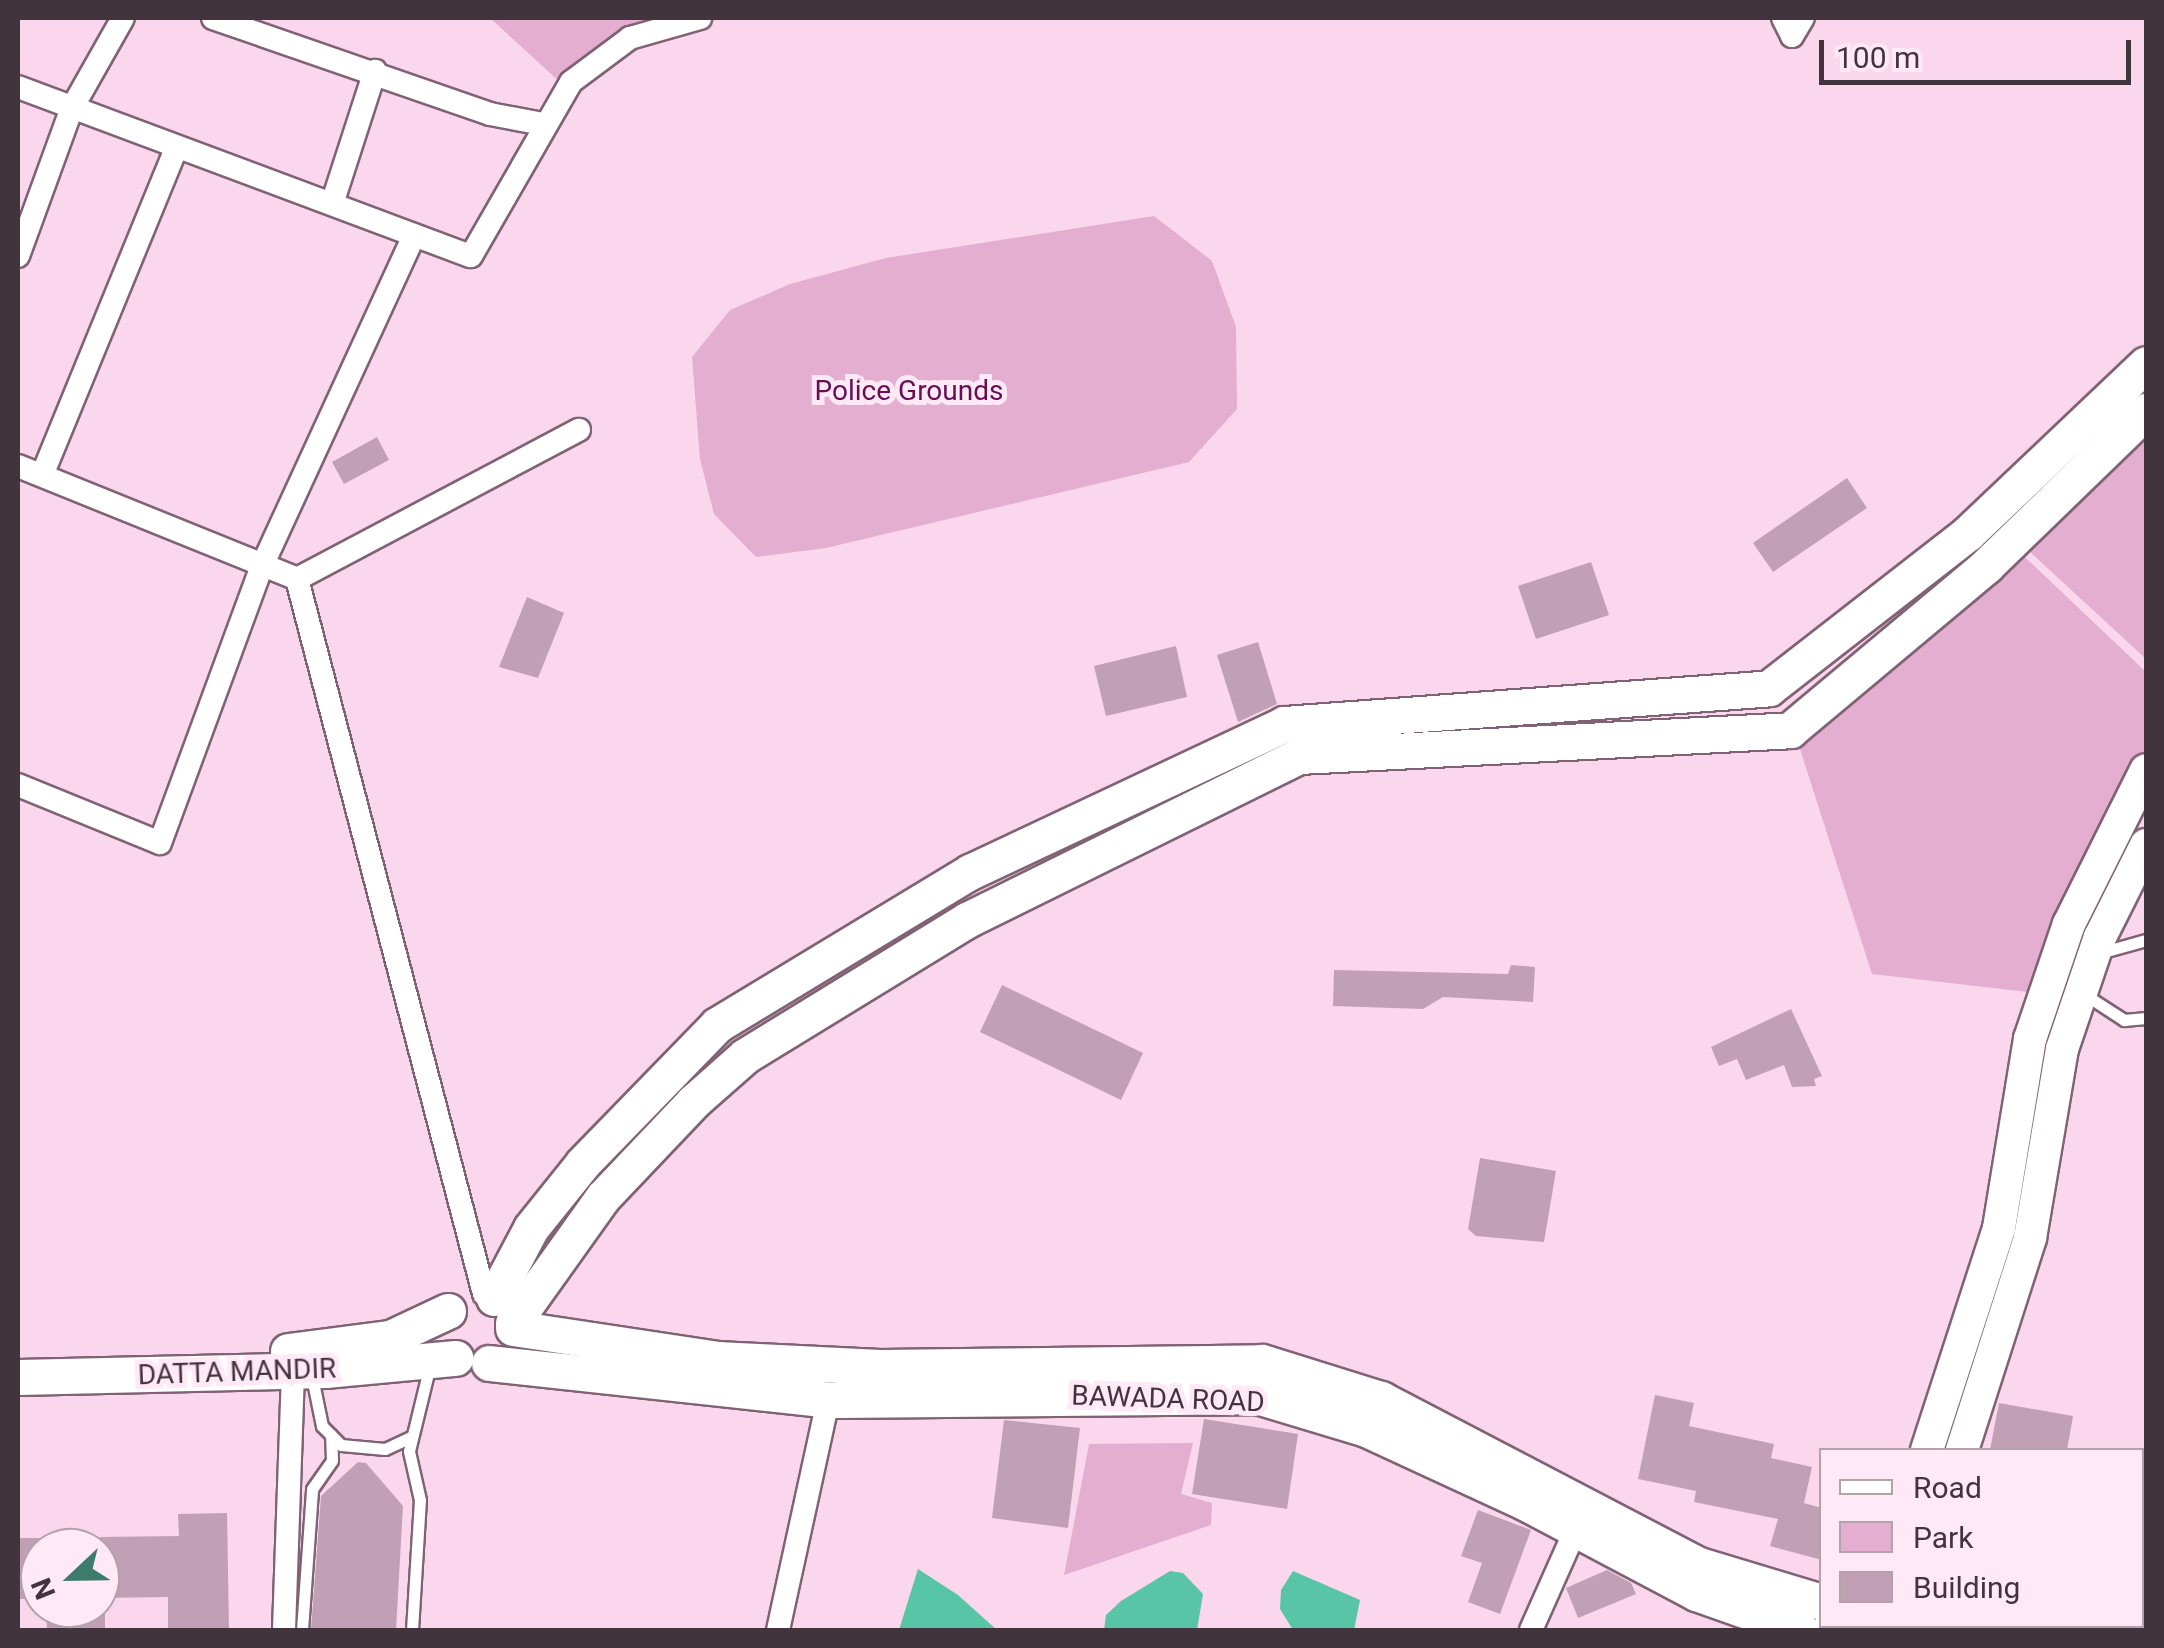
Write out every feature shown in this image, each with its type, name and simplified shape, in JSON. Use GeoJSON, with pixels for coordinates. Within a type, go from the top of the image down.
{"type":"FeatureCollection","features":[{"type":"Feature","properties":{"kind":"main road"},"geometry":{"type":"LineString","coordinates":[[448,1310],[442,1330],[458,1360],[502,1355],[501,1311],[603,1197],[745,1056],[967,920],[1292,740],[1769,688],[2035,473],[2146,364]]}},
{"type":"Feature","properties":{"kind":"main road"},"geometry":{"type":"LineString","coordinates":[[1292,740],[1790,730],[1986,566],[2146,411]]}},
{"type":"Feature","properties":{"kind":"main road"},"geometry":{"type":"LineString","coordinates":[[1861,617],[1886,648]]}},
{"type":"Feature","properties":{"kind":"main road"},"geometry":{"type":"LineString","coordinates":[[1928,1448],[1999,1228],[2030,1039],[2069,924],[2146,770]]}},
{"type":"Feature","properties":{"kind":"main road"},"geometry":{"type":"LineString","coordinates":[[1963,1448],[2030,1238],[2062,1049],[2094,954],[2146,845]]}},
{"type":"Feature","properties":{"kind":"main road"},"geometry":{"type":"LineString","coordinates":[[18,1358],[282,1352],[390,1338],[448,1310],[463,1297],[501,1311],[717,1358],[862,1366],[1262,1362],[1373,1396],[1474,1442],[1696,1564],[1819,1601]]}},
{"type":"Feature","properties":{"kind":"main road","name":"DATTA MANDIR"},"geometry":{"type":"LineString","coordinates":[[18,1377],[302,1371],[458,1360]]}},
{"type":"Feature","properties":{"kind":"main road","name":"BAWADA ROAD"},"geometry":{"type":"LineString","coordinates":[[458,1360],[828,1400],[1257,1396],[1366,1429],[1696,1593],[1800,1630]]}},
{"type":"Feature","properties":{"kind":"street"},"geometry":{"type":"LineString","coordinates":[[18,256],[72,108],[123,18]]}},
{"type":"Feature","properties":{"kind":"street"},"geometry":{"type":"LineString","coordinates":[[212,18],[375,71],[490,114],[543,124]]}},
{"type":"Feature","properties":{"kind":"street"},"geometry":{"type":"LineString","coordinates":[[18,87],[470,256],[543,124],[571,82],[630,38],[700,18]]}},
{"type":"Feature","properties":{"kind":"street"},"geometry":{"type":"LineString","coordinates":[[1783,18],[1792,36],[1803,18]]}},
{"type":"Feature","properties":{"kind":"street"},"geometry":{"type":"LineString","coordinates":[[332,204],[375,71]]}},
{"type":"Feature","properties":{"kind":"street"},"geometry":{"type":"LineString","coordinates":[[44,474],[176,149]]}},
{"type":"Feature","properties":{"kind":"street"},"geometry":{"type":"LineString","coordinates":[[18,784],[160,843],[262,566],[414,234]]}},
{"type":"Feature","properties":{"kind":"street"},"geometry":{"type":"LineString","coordinates":[[18,466],[297,579],[579,430]]}},
{"type":"Feature","properties":{"kind":"street"},"geometry":{"type":"LineString","coordinates":[[297,579],[501,1311]]}},
{"type":"Feature","properties":{"kind":"street"},"geometry":{"type":"LineString","coordinates":[[284,1630],[302,1371]]}},
{"type":"Feature","properties":{"kind":"street"},"geometry":{"type":"LineString","coordinates":[[778,1630],[828,1400]]}},
{"type":"Feature","properties":{"kind":"street"},"geometry":{"type":"LineString","coordinates":[[1531,1630],[1575,1531]]}},
{"type":"Feature","properties":{"kind":"lane"},"geometry":{"type":"LineString","coordinates":[[2094,954],[2146,940]]}},
{"type":"Feature","properties":{"kind":"lane"},"geometry":{"type":"LineString","coordinates":[[2081,992],[2124,1020],[2146,1018]]}},
{"type":"Feature","properties":{"kind":"lane"},"geometry":{"type":"LineString","coordinates":[[331,1434],[356,1450],[385,1449],[411,1437],[458,1360]]}},
{"type":"Feature","properties":{"kind":"lane"},"geometry":{"type":"LineString","coordinates":[[302,1371],[312,1400],[331,1434],[332,1460],[312,1488],[302,1630]]}},
{"type":"Feature","properties":{"kind":"lane"},"geometry":{"type":"LineString","coordinates":[[411,1437],[420,1500],[412,1630]]}},
{"type":"Feature","properties":{"kind":"green space"},"geometry":{"type":"Polygon","coordinates":[[[490,18],[676,18],[561,83],[490,18]]]}},
{"type":"Feature","properties":{"kind":"green space","name":"Police Grounds"},"geometry":{"type":"Polygon","coordinates":[[[1154,216],[1212,261],[1236,327],[1237,409],[1189,462],[826,548],[756,557],[714,514],[700,459],[692,357],[730,310],[790,284],[886,258],[1154,216]]]}},
{"type":"Feature","properties":{"kind":"green space"},"geometry":{"type":"Polygon","coordinates":[[[2146,411],[2146,659],[2014,537],[2146,411]]]}},
{"type":"Feature","properties":{"kind":"green space"},"geometry":{"type":"Polygon","coordinates":[[[2009,542],[2146,672],[2146,769],[2045,994],[1872,974],[1793,727],[2009,542]]]}},
{"type":"Feature","properties":{"kind":"green space"},"geometry":{"type":"Polygon","coordinates":[[[1193,1443],[1181,1494],[1212,1503],[1211,1525],[1064,1575],[1089,1444],[1193,1443]]]}},
{"type":"Feature","properties":{"kind":"shaded area"},"geometry":{"type":"Polygon","coordinates":[[[918,1569],[958,1595],[997,1630],[899,1630],[918,1569]]]}},
{"type":"Feature","properties":{"kind":"shaded area"},"geometry":{"type":"Polygon","coordinates":[[[1170,1571],[1183,1573],[1203,1594],[1197,1630],[1104,1630],[1106,1615],[1121,1601],[1170,1571]]]}},
{"type":"Feature","properties":{"kind":"shaded area"},"geometry":{"type":"Polygon","coordinates":[[[1293,1571],[1360,1600],[1354,1630],[1293,1630],[1280,1609],[1281,1590],[1293,1571]]]}},
{"type":"Feature","properties":{"kind":"building"},"geometry":{"type":"Polygon","coordinates":[[[377,437],[389,460],[344,484],[332,462],[377,437]]]}},
{"type":"Feature","properties":{"kind":"building"},"geometry":{"type":"Polygon","coordinates":[[[1847,478],[1867,508],[1773,572],[1753,543],[1847,478]]]}},
{"type":"Feature","properties":{"kind":"building"},"geometry":{"type":"Polygon","coordinates":[[[1591,562],[1609,615],[1536,639],[1518,586],[1591,562]]]}},
{"type":"Feature","properties":{"kind":"building"},"geometry":{"type":"Polygon","coordinates":[[[527,597],[564,613],[538,678],[499,667],[527,597]]]}},
{"type":"Feature","properties":{"kind":"building"},"geometry":{"type":"Polygon","coordinates":[[[1258,642],[1277,704],[1238,722],[1217,655],[1258,642]]]}},
{"type":"Feature","properties":{"kind":"building"},"geometry":{"type":"Polygon","coordinates":[[[1176,646],[1187,697],[1106,716],[1094,666],[1176,646]]]}},
{"type":"Feature","properties":{"kind":"building"},"geometry":{"type":"Polygon","coordinates":[[[1511,965],[1535,967],[1533,1002],[1443,997],[1423,1009],[1333,1006],[1334,970],[1508,974],[1511,965]]]}},
{"type":"Feature","properties":{"kind":"building"},"geometry":{"type":"Polygon","coordinates":[[[1002,985],[1143,1053],[1121,1100],[980,1032],[1002,985]]]}},
{"type":"Feature","properties":{"kind":"building"},"geometry":{"type":"Polygon","coordinates":[[[1791,1009],[1822,1076],[1814,1079],[1816,1086],[1792,1087],[1784,1065],[1746,1080],[1737,1059],[1719,1066],[1711,1047],[1791,1009]]]}},
{"type":"Feature","properties":{"kind":"building"},"geometry":{"type":"Polygon","coordinates":[[[1480,1158],[1556,1171],[1544,1242],[1476,1236],[1468,1229],[1480,1158]]]}},
{"type":"Feature","properties":{"kind":"building"},"geometry":{"type":"Polygon","coordinates":[[[1655,1395],[1694,1403],[1689,1426],[1774,1444],[1771,1458],[1812,1467],[1804,1503],[1819,1507],[1819,1559],[1770,1546],[1778,1519],[1694,1502],[1696,1491],[1638,1479],[1655,1395]]]}},
{"type":"Feature","properties":{"kind":"building"},"geometry":{"type":"Polygon","coordinates":[[[1999,1403],[2073,1416],[2067,1448],[1990,1448],[1999,1403]]]}},
{"type":"Feature","properties":{"kind":"building"},"geometry":{"type":"Polygon","coordinates":[[[1204,1419],[1298,1434],[1287,1509],[1192,1494],[1204,1419]]]}},
{"type":"Feature","properties":{"kind":"building"},"geometry":{"type":"Polygon","coordinates":[[[1004,1420],[1080,1428],[1068,1528],[992,1518],[1004,1420]]]}},
{"type":"Feature","properties":{"kind":"building"},"geometry":{"type":"Polygon","coordinates":[[[358,1462],[366,1463],[403,1506],[396,1630],[311,1630],[321,1496],[358,1462]]]}},
{"type":"Feature","properties":{"kind":"building"},"geometry":{"type":"Polygon","coordinates":[[[1478,1510],[1531,1530],[1500,1614],[1468,1602],[1482,1563],[1461,1556],[1478,1510]]]}},
{"type":"Feature","properties":{"kind":"building"},"geometry":{"type":"Polygon","coordinates":[[[227,1513],[229,1630],[168,1630],[168,1597],[120,1598],[120,1537],[179,1536],[178,1514],[227,1513]]]}},
{"type":"Feature","properties":{"kind":"building"},"geometry":{"type":"Polygon","coordinates":[[[18,1538],[20,1538],[20,1599],[18,1538]]]}},
{"type":"Feature","properties":{"kind":"building"},"geometry":{"type":"Polygon","coordinates":[[[1607,1570],[1631,1583],[1636,1594],[1578,1618],[1566,1588],[1607,1570]]]}},
{"type":"Feature","properties":{"kind":"building"},"geometry":{"type":"Polygon","coordinates":[[[47,1628],[105,1628],[105,1630],[47,1628]]]}}]}
